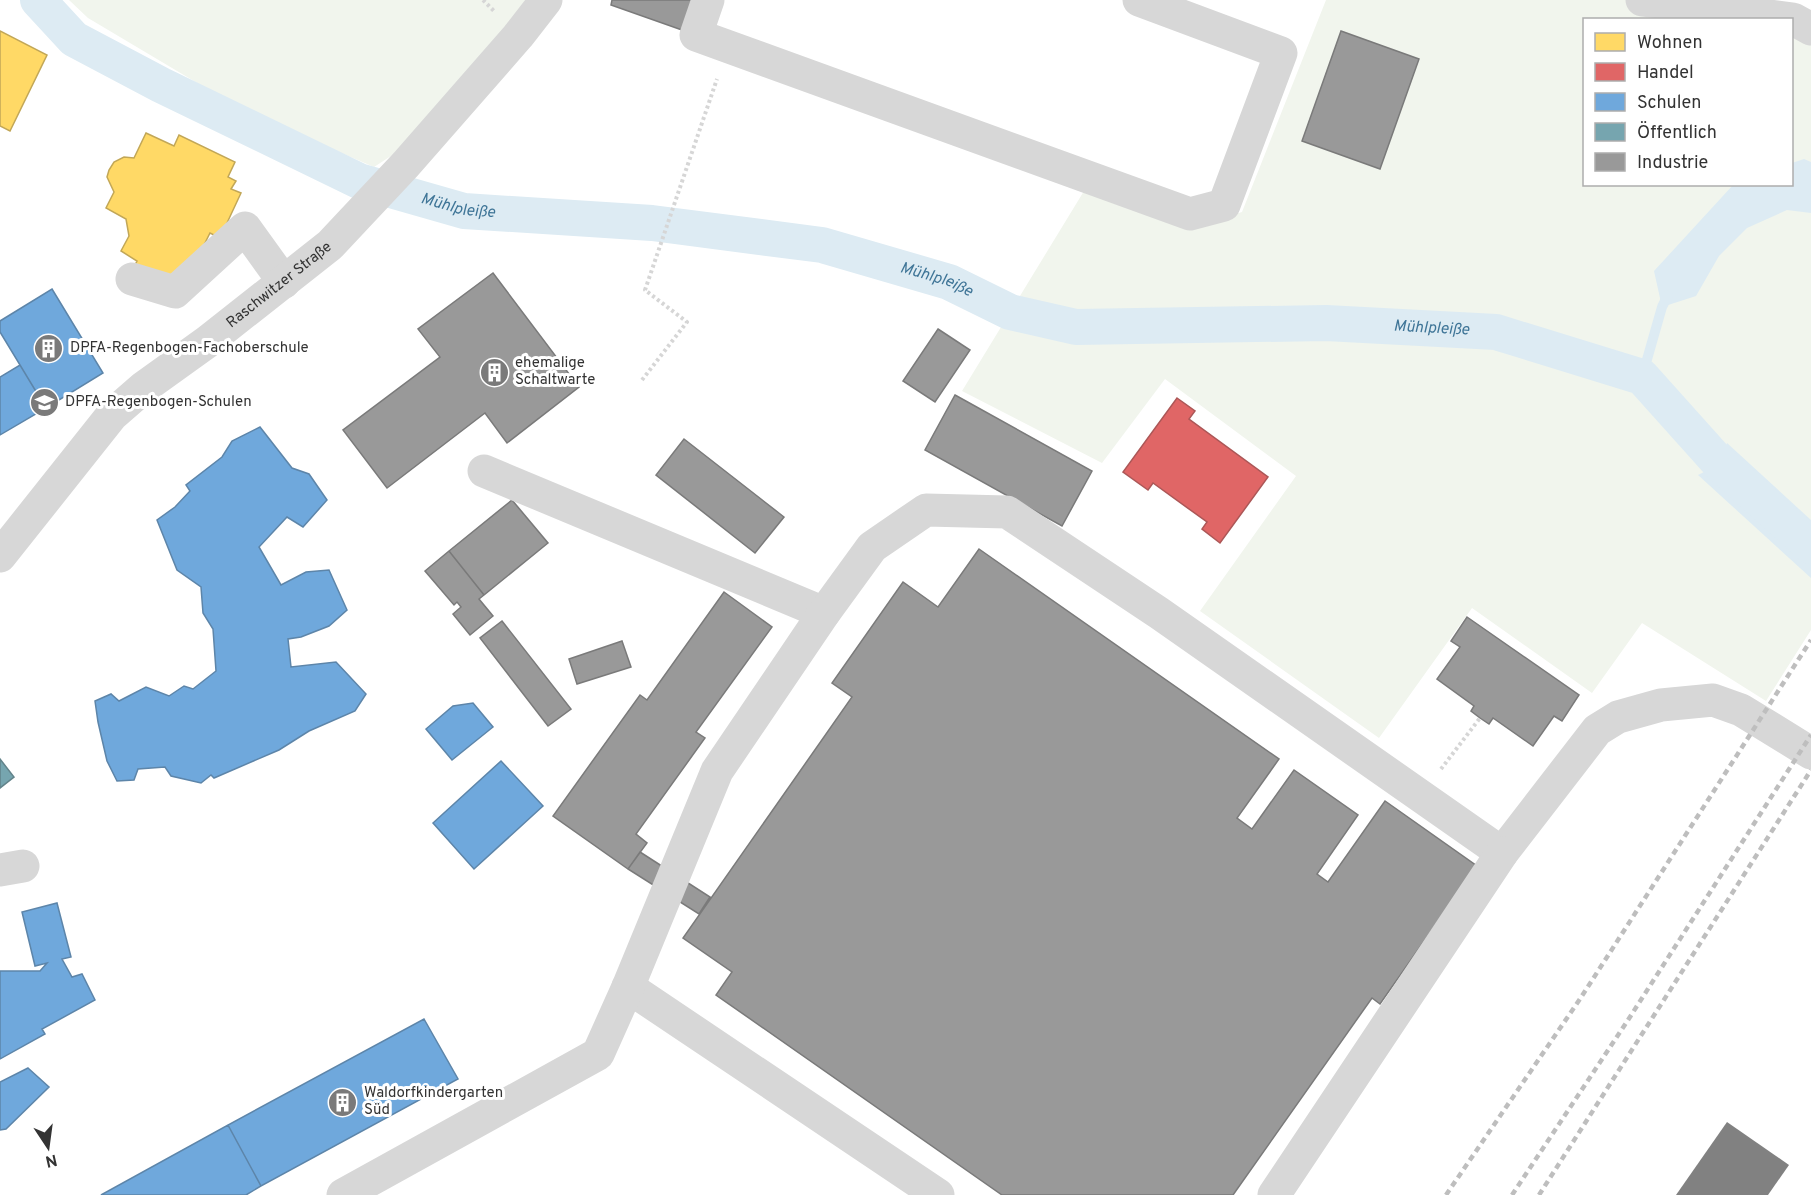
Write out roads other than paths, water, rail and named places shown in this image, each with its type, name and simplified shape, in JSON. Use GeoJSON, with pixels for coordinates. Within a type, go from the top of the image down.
{"type":"FeatureCollection","features":[{"type":"Feature","properties":{"kind":"street","name":"Raschwitzer Straße"},"geometry":{"type":"LineString","coordinates":[[0,556],[112,415],[142,388],[163,387],[207,342],[330,245],[406,164],[518,36],[546,0]]}},
{"type":"Feature","properties":{"kind":"street"},"geometry":{"type":"LineString","coordinates":[[708,0],[696,35],[1190,214],[1224,205],[1281,53],[1139,0]]}},
{"type":"Feature","properties":{"kind":"street"},"geometry":{"type":"LineString","coordinates":[[1642,0],[1785,18]]}},
{"type":"Feature","properties":{"kind":"street"},"geometry":{"type":"LineString","coordinates":[[1793,19],[1811,29]]}},
{"type":"Feature","properties":{"kind":"street"},"geometry":{"type":"LineString","coordinates":[[132,279],[176,292],[245,228],[284,282]]}},
{"type":"Feature","properties":{"kind":"street"},"geometry":{"type":"LineString","coordinates":[[484,471],[824,614]]}},
{"type":"Feature","properties":{"kind":"street"},"geometry":{"type":"LineString","coordinates":[[344,1195],[597,1054],[628,987],[717,771],[872,547],[926,510],[1007,513],[1159,613],[1502,853]]}},
{"type":"Feature","properties":{"kind":"street"},"geometry":{"type":"LineString","coordinates":[[1274,1195],[1502,853],[1597,730],[1618,717],[1661,705],[1713,700],[1742,710],[1811,753]]}},
{"type":"Feature","properties":{"kind":"street"},"geometry":{"type":"LineString","coordinates":[[628,987],[900,1184],[938,1195]]}},
{"type":"Feature","properties":{"kind":"waterway","name":"Mühlpleiße"},"geometry":{"type":"LineString","coordinates":[[38,0],[74,39],[161,85],[359,181],[464,211],[652,223],[822,245],[949,282],[1010,312],[1076,327],[1326,323],[1496,332],[1642,377],[1720,464],[1811,546]]}},
{"type":"Feature","properties":{"kind":"waterway"},"geometry":{"type":"LineString","coordinates":[[1642,377],[1662,307],[1668,295]]}},
{"type":"Feature","properties":{"kind":"railway"},"geometry":{"type":"LineString","coordinates":[[1446,1195],[1580,999],[1811,640]]}},
{"type":"Feature","properties":{"kind":"railway"},"geometry":{"type":"LineString","coordinates":[[1512,1195],[1628,1020],[1811,735]]}},
{"type":"Feature","properties":{"kind":"railway"},"geometry":{"type":"LineString","coordinates":[[1539,1195],[1811,770]]}},
{"type":"Feature","properties":{"kind":"place","name":"DPFA-Regenbogen-Fachoberschule"},"geometry":{"type":"Point","coordinates":[49,348]}},
{"type":"Feature","properties":{"kind":"place","name":"ehemalige Schaltwarte"},"geometry":{"type":"Point","coordinates":[494,372]}},
{"type":"Feature","properties":{"kind":"place","name":"DPFA-Regenbogen-Schulen"},"geometry":{"type":"Point","coordinates":[44,402]}},
{"type":"Feature","properties":{"kind":"place","name":"Waldorfkindergarten Süd"},"geometry":{"type":"Point","coordinates":[343,1102]}}]}
